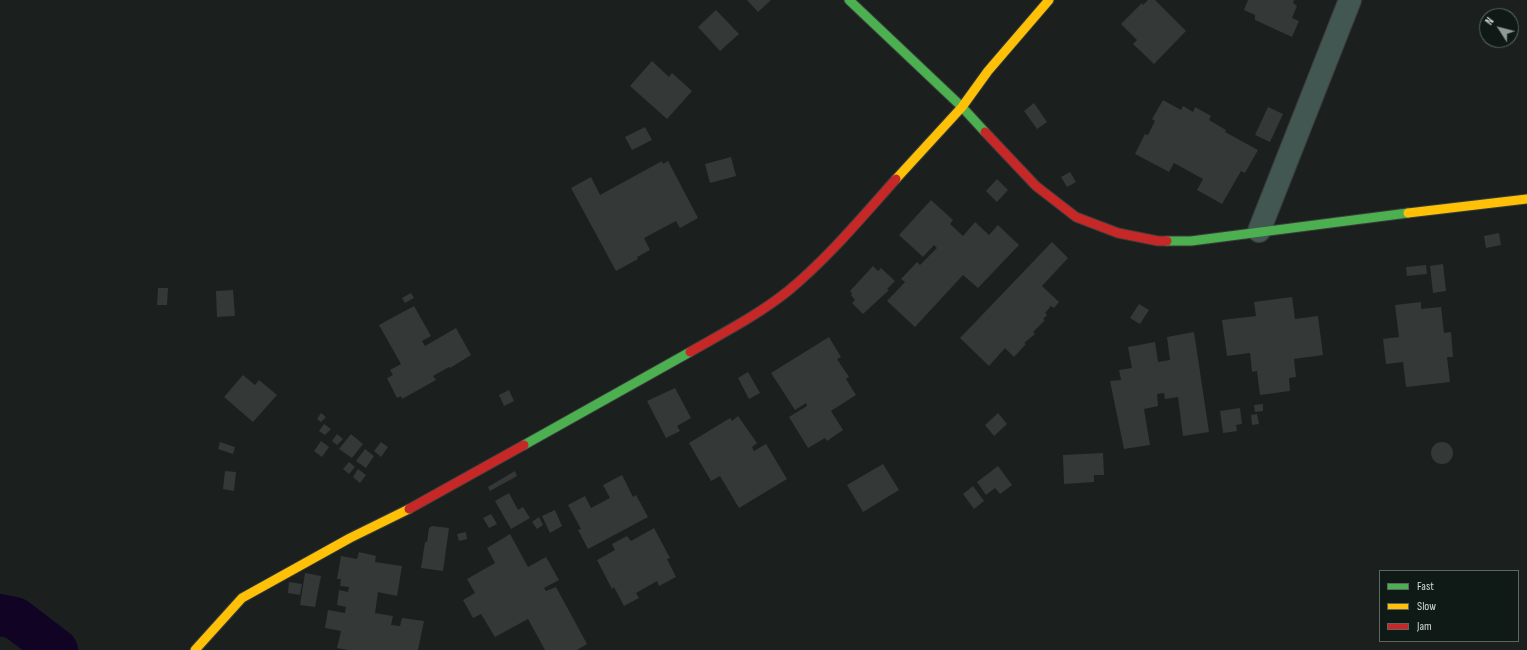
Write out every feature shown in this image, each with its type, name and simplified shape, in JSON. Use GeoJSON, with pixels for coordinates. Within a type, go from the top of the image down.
{"type":"FeatureCollection","features":[{"type":"Feature","properties":{"kind":"street"},"geometry":{"type":"LineString","coordinates":[[849,0],[962,107],[1036,186],[1076,217],[1118,233],[1158,241],[1191,241],[1259,231],[1527,199]]}},
{"type":"Feature","properties":{"kind":"street"},"geometry":{"type":"LineString","coordinates":[[195,650],[242,598],[350,538],[458,482],[748,318],[788,291],[823,258],[962,107],[988,72],[1049,0]]}},
{"type":"Feature","properties":{"kind":"street"},"geometry":{"type":"LineString","coordinates":[[1259,231],[1350,0]]}},
{"type":"Feature","properties":{"kind":"building"},"geometry":{"type":"Polygon","coordinates":[[[747,0],[771,0],[758,12],[747,0]]]}},
{"type":"Feature","properties":{"kind":"building"},"geometry":{"type":"Polygon","coordinates":[[[1148,0],[1155,0],[1186,31],[1154,64],[1133,44],[1137,40],[1121,24],[1142,3],[1143,5],[1148,0]]]}},
{"type":"Feature","properties":{"kind":"building"},"geometry":{"type":"Polygon","coordinates":[[[1248,0],[1294,0],[1293,3],[1297,6],[1292,18],[1299,21],[1292,37],[1255,20],[1255,15],[1244,10],[1248,0]]]}},
{"type":"Feature","properties":{"kind":"building"},"geometry":{"type":"Polygon","coordinates":[[[716,10],[739,34],[720,51],[698,27],[716,10]]]}},
{"type":"Feature","properties":{"kind":"building"},"geometry":{"type":"Polygon","coordinates":[[[652,61],[669,77],[672,73],[692,91],[667,119],[630,86],[652,61]]]}},
{"type":"Feature","properties":{"kind":"building"},"geometry":{"type":"Polygon","coordinates":[[[1163,100],[1181,110],[1183,106],[1193,112],[1195,107],[1211,116],[1209,120],[1226,130],[1225,132],[1258,150],[1245,173],[1241,171],[1222,204],[1197,190],[1203,179],[1174,163],[1169,172],[1135,154],[1145,134],[1148,135],[1155,121],[1152,119],[1163,100]]]}},
{"type":"Feature","properties":{"kind":"building"},"geometry":{"type":"Polygon","coordinates":[[[1034,103],[1047,122],[1037,129],[1024,111],[1034,103]]]}},
{"type":"Feature","properties":{"kind":"building"},"geometry":{"type":"Polygon","coordinates":[[[1268,107],[1283,114],[1270,142],[1255,135],[1268,107]]]}},
{"type":"Feature","properties":{"kind":"building"},"geometry":{"type":"Polygon","coordinates":[[[645,127],[652,140],[632,150],[625,137],[645,127]]]}},
{"type":"Feature","properties":{"kind":"building"},"geometry":{"type":"Polygon","coordinates":[[[731,157],[736,176],[710,183],[705,164],[731,157]]]}},
{"type":"Feature","properties":{"kind":"building"},"geometry":{"type":"Polygon","coordinates":[[[662,161],[663,164],[668,161],[698,218],[680,228],[676,221],[644,238],[650,250],[637,257],[638,259],[616,271],[571,188],[591,177],[600,195],[662,161]]]}},
{"type":"Feature","properties":{"kind":"building"},"geometry":{"type":"Polygon","coordinates":[[[1070,172],[1076,182],[1067,187],[1061,177],[1070,172]]]}},
{"type":"Feature","properties":{"kind":"building"},"geometry":{"type":"Polygon","coordinates":[[[997,179],[1008,190],[997,202],[986,191],[997,179]]]}},
{"type":"Feature","properties":{"kind":"building"},"geometry":{"type":"Polygon","coordinates":[[[931,200],[953,220],[950,224],[963,236],[975,222],[989,235],[998,225],[1019,245],[978,288],[963,275],[915,327],[887,301],[905,282],[901,279],[917,262],[920,265],[937,248],[934,245],[923,257],[899,235],[931,200]]]}},
{"type":"Feature","properties":{"kind":"building"},"geometry":{"type":"Polygon","coordinates":[[[1499,233],[1501,245],[1486,248],[1484,236],[1499,233]]]}},
{"type":"Feature","properties":{"kind":"building"},"geometry":{"type":"Polygon","coordinates":[[[1052,242],[1068,258],[1042,286],[1059,302],[1054,308],[1051,306],[1045,313],[1047,315],[1043,319],[1045,320],[1033,332],[1035,334],[1024,343],[1026,344],[1014,357],[1005,348],[989,366],[960,338],[1052,242]]]}},
{"type":"Feature","properties":{"kind":"building"},"geometry":{"type":"Polygon","coordinates":[[[1443,264],[1446,291],[1433,293],[1430,266],[1443,264]]]}},
{"type":"Feature","properties":{"kind":"building"},"geometry":{"type":"Polygon","coordinates":[[[1426,265],[1427,274],[1407,276],[1406,267],[1426,265]]]}},
{"type":"Feature","properties":{"kind":"building"},"geometry":{"type":"Polygon","coordinates":[[[873,266],[878,271],[881,268],[895,281],[887,289],[889,290],[863,314],[852,303],[855,300],[850,291],[873,266]]]}},
{"type":"Feature","properties":{"kind":"building"},"geometry":{"type":"Polygon","coordinates":[[[158,288],[168,288],[167,305],[157,305],[158,288]]]}},
{"type":"Feature","properties":{"kind":"building"},"geometry":{"type":"Polygon","coordinates":[[[233,290],[235,316],[217,317],[216,291],[233,290]]]}},
{"type":"Feature","properties":{"kind":"building"},"geometry":{"type":"Polygon","coordinates":[[[411,293],[414,298],[405,303],[402,298],[411,293]]]}},
{"type":"Feature","properties":{"kind":"building"},"geometry":{"type":"Polygon","coordinates":[[[1292,297],[1295,319],[1318,316],[1323,355],[1294,359],[1296,377],[1289,378],[1290,391],[1260,395],[1257,371],[1252,372],[1250,353],[1227,356],[1222,320],[1256,316],[1254,302],[1292,297]]]}},
{"type":"Feature","properties":{"kind":"building"},"geometry":{"type":"Polygon","coordinates":[[[1421,302],[1421,309],[1441,307],[1444,333],[1451,332],[1453,357],[1447,357],[1450,382],[1406,387],[1403,362],[1386,364],[1383,339],[1399,337],[1395,305],[1421,302]]]}},
{"type":"Feature","properties":{"kind":"building"},"geometry":{"type":"Polygon","coordinates":[[[1139,304],[1149,310],[1140,324],[1130,318],[1139,304]]]}},
{"type":"Feature","properties":{"kind":"building"},"geometry":{"type":"Polygon","coordinates":[[[414,306],[431,336],[422,341],[425,346],[456,328],[471,355],[450,368],[449,367],[433,376],[436,380],[402,399],[401,396],[397,398],[387,378],[393,375],[390,370],[401,364],[379,325],[414,306]]]}},
{"type":"Feature","properties":{"kind":"building"},"geometry":{"type":"Polygon","coordinates":[[[1194,332],[1209,432],[1183,436],[1178,397],[1165,399],[1164,393],[1157,394],[1158,406],[1144,409],[1150,445],[1124,449],[1110,381],[1121,380],[1119,370],[1132,368],[1128,347],[1155,342],[1158,362],[1170,360],[1167,337],[1194,332]]]}},
{"type":"Feature","properties":{"kind":"building"},"geometry":{"type":"Polygon","coordinates":[[[829,337],[841,357],[837,359],[849,377],[846,379],[856,395],[831,411],[843,430],[827,441],[825,438],[808,448],[789,417],[807,406],[806,403],[795,410],[771,373],[829,337]]]}},
{"type":"Feature","properties":{"kind":"building"},"geometry":{"type":"Polygon","coordinates":[[[748,372],[760,393],[749,399],[738,378],[748,372]]]}},
{"type":"Feature","properties":{"kind":"building"},"geometry":{"type":"Polygon","coordinates":[[[243,375],[255,385],[259,380],[277,395],[253,422],[224,397],[243,375]]]}},
{"type":"Feature","properties":{"kind":"building"},"geometry":{"type":"Polygon","coordinates":[[[675,388],[691,418],[677,426],[680,431],[666,438],[647,401],[675,388]]]}},
{"type":"Feature","properties":{"kind":"building"},"geometry":{"type":"Polygon","coordinates":[[[509,390],[514,401],[504,406],[499,395],[509,390]]]}},
{"type":"Feature","properties":{"kind":"building"},"geometry":{"type":"Polygon","coordinates":[[[1263,404],[1263,411],[1255,412],[1254,405],[1263,404]]]}},
{"type":"Feature","properties":{"kind":"building"},"geometry":{"type":"Polygon","coordinates":[[[1240,408],[1242,424],[1236,425],[1237,431],[1223,433],[1220,411],[1240,408]]]}},
{"type":"Feature","properties":{"kind":"building"},"geometry":{"type":"Polygon","coordinates":[[[321,413],[326,417],[321,422],[317,419],[321,413]]]}},
{"type":"Feature","properties":{"kind":"building"},"geometry":{"type":"Polygon","coordinates":[[[998,413],[1007,424],[994,436],[985,425],[998,413]]]}},
{"type":"Feature","properties":{"kind":"building"},"geometry":{"type":"Polygon","coordinates":[[[1257,414],[1259,424],[1252,425],[1251,415],[1257,414]]]}},
{"type":"Feature","properties":{"kind":"building"},"geometry":{"type":"Polygon","coordinates":[[[738,416],[757,443],[752,447],[754,451],[766,444],[787,479],[739,508],[720,476],[711,481],[689,443],[730,418],[732,421],[738,416]]]}},
{"type":"Feature","properties":{"kind":"building"},"geometry":{"type":"Polygon","coordinates":[[[324,424],[331,429],[325,435],[319,431],[324,424]]]}},
{"type":"Feature","properties":{"kind":"building"},"geometry":{"type":"Polygon","coordinates":[[[337,434],[343,439],[337,445],[332,441],[337,434]]]}},
{"type":"Feature","properties":{"kind":"building"},"geometry":{"type":"Polygon","coordinates":[[[351,434],[363,444],[352,458],[339,449],[351,434]]]}},
{"type":"Feature","properties":{"kind":"building"},"geometry":{"type":"Polygon","coordinates":[[[321,441],[329,447],[322,457],[314,451],[321,441]]]}},
{"type":"Feature","properties":{"kind":"building"},"geometry":{"type":"Polygon","coordinates":[[[220,442],[235,447],[233,454],[218,449],[220,442]]]}},
{"type":"Feature","properties":{"kind":"building"},"geometry":{"type":"Polygon","coordinates":[[[381,442],[388,447],[381,457],[374,451],[381,442]]]}},
{"type":"Feature","properties":{"kind":"building"},"geometry":{"type":"Polygon","coordinates":[[[1442,442],[1450,445],[1453,453],[1450,461],[1442,464],[1434,461],[1431,453],[1434,445],[1442,442]]]}},
{"type":"Feature","properties":{"kind":"building"},"geometry":{"type":"Polygon","coordinates":[[[365,449],[374,456],[366,468],[356,461],[365,449]]]}},
{"type":"Feature","properties":{"kind":"building"},"geometry":{"type":"Polygon","coordinates":[[[1103,453],[1104,475],[1094,475],[1094,482],[1064,484],[1063,455],[1103,453]]]}},
{"type":"Feature","properties":{"kind":"building"},"geometry":{"type":"Polygon","coordinates":[[[349,462],[355,467],[349,474],[343,469],[349,462]]]}},
{"type":"Feature","properties":{"kind":"building"},"geometry":{"type":"Polygon","coordinates":[[[883,464],[899,490],[863,512],[847,485],[883,464]]]}},
{"type":"Feature","properties":{"kind":"building"},"geometry":{"type":"Polygon","coordinates":[[[998,466],[1012,485],[1000,494],[995,488],[986,495],[977,482],[998,466]]]}},
{"type":"Feature","properties":{"kind":"building"},"geometry":{"type":"Polygon","coordinates":[[[358,469],[366,475],[360,483],[353,477],[358,469]]]}},
{"type":"Feature","properties":{"kind":"building"},"geometry":{"type":"Polygon","coordinates":[[[225,471],[236,472],[234,491],[223,489],[225,471]]]}},
{"type":"Feature","properties":{"kind":"building"},"geometry":{"type":"Polygon","coordinates":[[[515,471],[517,476],[490,491],[488,487],[515,471]]]}},
{"type":"Feature","properties":{"kind":"building"},"geometry":{"type":"Polygon","coordinates":[[[622,475],[633,497],[636,495],[648,517],[588,549],[578,530],[581,529],[568,505],[585,496],[591,508],[610,498],[603,485],[622,475]]]}},
{"type":"Feature","properties":{"kind":"building"},"geometry":{"type":"Polygon","coordinates":[[[973,486],[984,501],[974,509],[963,494],[973,486]]]}},
{"type":"Feature","properties":{"kind":"building"},"geometry":{"type":"Polygon","coordinates":[[[509,493],[518,510],[523,507],[530,518],[511,529],[495,501],[509,493]]]}},
{"type":"Feature","properties":{"kind":"building"},"geometry":{"type":"Polygon","coordinates":[[[555,510],[562,526],[550,533],[542,516],[555,510]]]}},
{"type":"Feature","properties":{"kind":"building"},"geometry":{"type":"Polygon","coordinates":[[[491,514],[497,524],[489,528],[483,518],[491,514]]]}},
{"type":"Feature","properties":{"kind":"building"},"geometry":{"type":"Polygon","coordinates":[[[539,517],[543,525],[537,529],[532,522],[539,517]]]}},
{"type":"Feature","properties":{"kind":"building"},"geometry":{"type":"Polygon","coordinates":[[[432,526],[449,528],[443,571],[421,568],[425,542],[427,542],[429,528],[432,526]]]}},
{"type":"Feature","properties":{"kind":"building"},"geometry":{"type":"Polygon","coordinates":[[[654,528],[670,558],[667,559],[676,577],[659,586],[657,581],[636,593],[639,598],[624,606],[614,587],[612,589],[597,560],[615,550],[612,544],[627,536],[631,541],[654,528]]]}},
{"type":"Feature","properties":{"kind":"building"},"geometry":{"type":"Polygon","coordinates":[[[466,532],[467,539],[459,541],[457,534],[466,532]]]}},
{"type":"Feature","properties":{"kind":"building"},"geometry":{"type":"Polygon","coordinates":[[[510,534],[528,567],[546,557],[559,580],[544,588],[546,591],[556,587],[587,644],[577,650],[545,650],[528,619],[495,637],[481,614],[473,618],[463,600],[475,593],[467,579],[495,563],[487,548],[510,534]]]}},
{"type":"Feature","properties":{"kind":"building"},"geometry":{"type":"Polygon","coordinates":[[[359,552],[376,556],[375,562],[402,566],[397,596],[378,592],[375,613],[393,616],[391,625],[400,626],[402,618],[424,621],[418,650],[348,650],[337,648],[341,631],[325,628],[328,610],[345,613],[346,607],[337,605],[339,590],[348,592],[349,587],[340,586],[341,579],[337,579],[341,556],[357,559],[359,552]]]}},
{"type":"Feature","properties":{"kind":"building"},"geometry":{"type":"Polygon","coordinates":[[[305,573],[321,576],[315,607],[300,605],[305,573]]]}},
{"type":"Feature","properties":{"kind":"building"},"geometry":{"type":"Polygon","coordinates":[[[289,582],[302,584],[300,595],[288,593],[289,582]]]}},
{"type":"Feature","properties":{"kind":"waterway"},"geometry":{"type":"LineString","coordinates":[[0,615],[15,618],[57,650]]}},
{"type":"Feature","properties":{"kind":"traffic: fast"},"geometry":{"type":"LineString","coordinates":[[849,0],[962,107],[985,132]]}},
{"type":"Feature","properties":{"kind":"traffic: fast"},"geometry":{"type":"LineString","coordinates":[[1167,241],[1191,241],[1408,213]]}},
{"type":"Feature","properties":{"kind":"traffic: fast"},"geometry":{"type":"LineString","coordinates":[[524,445],[690,352]]}},
{"type":"Feature","properties":{"kind":"traffic: slow"},"geometry":{"type":"LineString","coordinates":[[896,179],[962,107],[988,71],[1049,0]]}},
{"type":"Feature","properties":{"kind":"traffic: slow"},"geometry":{"type":"LineString","coordinates":[[1408,213],[1527,199]]}},
{"type":"Feature","properties":{"kind":"traffic: slow"},"geometry":{"type":"LineString","coordinates":[[195,650],[242,598],[350,538],[409,509]]}},
{"type":"Feature","properties":{"kind":"traffic: jam"},"geometry":{"type":"LineString","coordinates":[[985,132],[1036,186],[1076,217],[1118,233],[1158,241],[1167,241]]}},
{"type":"Feature","properties":{"kind":"traffic: jam"},"geometry":{"type":"LineString","coordinates":[[690,352],[753,316],[788,291],[831,251],[896,179]]}},
{"type":"Feature","properties":{"kind":"traffic: jam"},"geometry":{"type":"LineString","coordinates":[[409,509],[524,445]]}}]}
